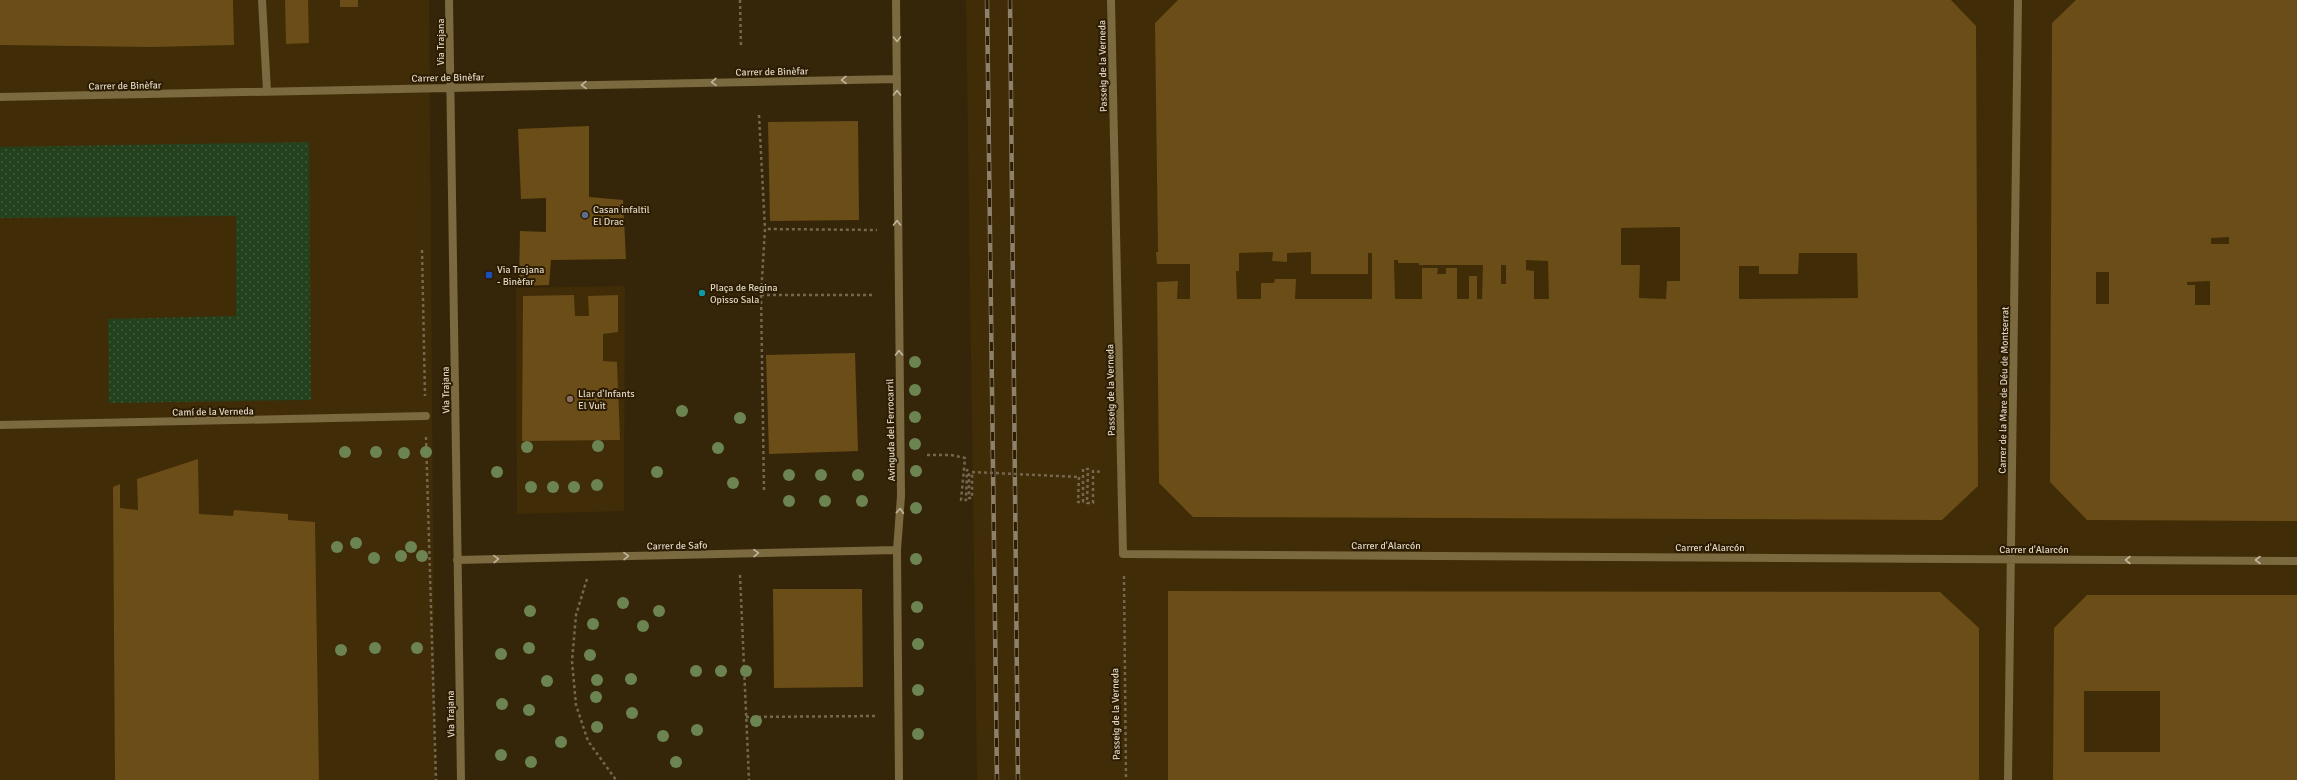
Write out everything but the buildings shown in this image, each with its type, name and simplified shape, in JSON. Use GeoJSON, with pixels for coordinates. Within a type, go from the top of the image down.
{"type":"FeatureCollection","features":[{"type":"Feature","properties":{"kind":"street"},"geometry":{"type":"LineString","coordinates":[[262,0],[267,91]]}},
{"type":"Feature","properties":{"kind":"street","name":"Via Trajana"},"geometry":{"type":"LineString","coordinates":[[449,0],[461,780]]}},
{"type":"Feature","properties":{"kind":"street"},"geometry":{"type":"LineString","coordinates":[[896,0],[897,79]]}},
{"type":"Feature","properties":{"kind":"street","name":"Passeig de la Verneda"},"geometry":{"type":"LineString","coordinates":[[1111,0],[1123,554]]}},
{"type":"Feature","properties":{"kind":"street","name":"Carrer de la Mare de Déu de Montserrat"},"geometry":{"type":"LineString","coordinates":[[2008,780],[2018,0]]}},
{"type":"Feature","properties":{"kind":"street","name":"Carrer de Binèfar"},"geometry":{"type":"LineString","coordinates":[[0,97],[897,79]]}},
{"type":"Feature","properties":{"kind":"street","name":"Avinguda del Ferrocarril"},"geometry":{"type":"LineString","coordinates":[[897,79],[897,228],[901,496],[897,550],[899,780]]}},
{"type":"Feature","properties":{"kind":"street","name":"Camí de la Verneda"},"geometry":{"type":"LineString","coordinates":[[0,424],[426,416]]}},
{"type":"Feature","properties":{"kind":"street","name":"Carrer de Safo"},"geometry":{"type":"LineString","coordinates":[[458,560],[897,550]]}},
{"type":"Feature","properties":{"kind":"street","name":"Carrer d'Alarcón"},"geometry":{"type":"LineString","coordinates":[[1123,554],[2297,561]]}},
{"type":"Feature","properties":{"kind":"path"},"geometry":{"type":"LineString","coordinates":[[740,0],[741,48]]}},
{"type":"Feature","properties":{"kind":"path"},"geometry":{"type":"LineString","coordinates":[[759,116],[765,228],[761,295],[764,490]]}},
{"type":"Feature","properties":{"kind":"path"},"geometry":{"type":"LineString","coordinates":[[765,228],[870,231],[897,228]]}},
{"type":"Feature","properties":{"kind":"path","name":"Via Trajana"},"geometry":{"type":"LineString","coordinates":[[422,250],[436,780]]}},
{"type":"Feature","properties":{"kind":"path"},"geometry":{"type":"LineString","coordinates":[[761,295],[874,295]]}},
{"type":"Feature","properties":{"kind":"path"},"geometry":{"type":"LineString","coordinates":[[927,455],[951,455],[965,458],[961,500],[966,500],[967,470],[969,471],[969,498],[972,498],[972,472],[1079,477],[1078,502],[1083,502],[1083,469],[1088,469],[1087,503],[1093,503],[1093,471]]}},
{"type":"Feature","properties":{"kind":"path","name":"Passeig de la Verneda"},"geometry":{"type":"LineString","coordinates":[[1123,554],[1126,780]]}},
{"type":"Feature","properties":{"kind":"path"},"geometry":{"type":"LineString","coordinates":[[740,572],[749,780]]}},
{"type":"Feature","properties":{"kind":"path"},"geometry":{"type":"LineString","coordinates":[[587,578],[576,615],[572,661],[576,705],[588,741],[616,780]]}},
{"type":"Feature","properties":{"kind":"path"},"geometry":{"type":"LineString","coordinates":[[746,717],[876,716]]}},
{"type":"Feature","properties":{"kind":"shaded area"},"geometry":{"type":"Polygon","coordinates":[[[0,0],[429,0],[435,780],[0,780],[0,0]]]}},
{"type":"Feature","properties":{"kind":"shaded area"},"geometry":{"type":"Polygon","coordinates":[[[966,0],[2297,0],[2297,780],[977,780],[966,0]]]}},
{"type":"Feature","properties":{"kind":"shaded area","name":"Llar d'Infants El Vuit"},"geometry":{"type":"Polygon","coordinates":[[[625,286],[624,511],[517,514],[516,288],[625,286]]]}},
{"type":"Feature","properties":{"kind":"green space"},"geometry":{"type":"Polygon","coordinates":[[[309,142],[311,400],[109,403],[108,319],[236,316],[236,216],[0,218],[0,147],[309,142]]]}},
{"type":"Feature","properties":{"kind":"railway"},"geometry":{"type":"LineString","coordinates":[[987,0],[997,780]]}},
{"type":"Feature","properties":{"kind":"railway"},"geometry":{"type":"LineString","coordinates":[[1010,0],[1018,780]]}},
{"type":"Feature","properties":{"kind":"place","name":"Casan infaltil El Drac"},"geometry":{"type":"Point","coordinates":[585,215]}},
{"type":"Feature","properties":{"kind":"place","name":"Via Trajana - Binèfar"},"geometry":{"type":"Point","coordinates":[489,275]}},
{"type":"Feature","properties":{"kind":"place","name":"Plaça de Regina Opisso Sala"},"geometry":{"type":"Point","coordinates":[702,293]}},
{"type":"Feature","properties":{"kind":"place","name":"Llar d'Infants El Vuit"},"geometry":{"type":"Point","coordinates":[570,399]}}]}
